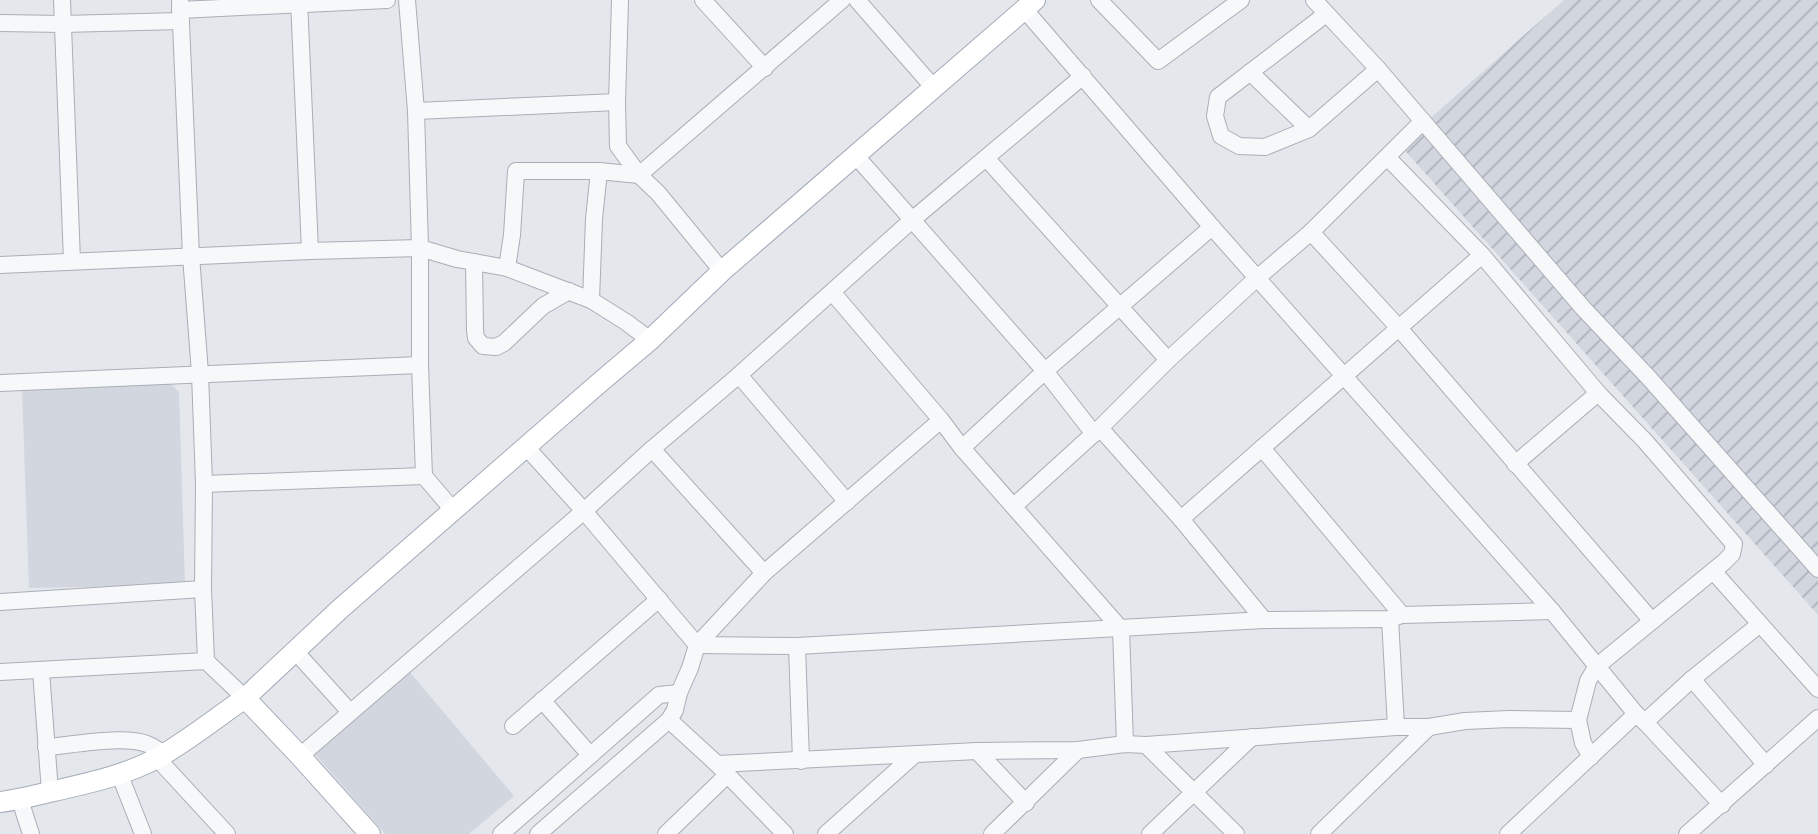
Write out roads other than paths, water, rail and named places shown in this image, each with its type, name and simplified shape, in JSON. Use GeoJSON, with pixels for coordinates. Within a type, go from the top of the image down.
{"type":"FeatureCollection","features":[{"type":"Feature","properties":{"kind":"main road"},"geometry":{"type":"LineString","coordinates":[[10,801],[119,773],[160,756],[245,698],[453,510],[650,340],[722,271],[1030,5]]}},
{"type":"Feature","properties":{"kind":"main road"},"geometry":{"type":"LineString","coordinates":[[245,698],[370,834]]}},
{"type":"Feature","properties":{"kind":"street"},"geometry":{"type":"LineString","coordinates":[[62,0],[72,261]]}},
{"type":"Feature","properties":{"kind":"street"},"geometry":{"type":"LineString","coordinates":[[0,23],[62,24],[181,10],[387,0]]}},
{"type":"Feature","properties":{"kind":"street"},"geometry":{"type":"LineString","coordinates":[[407,0],[416,111],[424,476],[453,510]]}},
{"type":"Feature","properties":{"kind":"street"},"geometry":{"type":"LineString","coordinates":[[620,0],[618,146],[639,175],[658,193],[722,271]]}},
{"type":"Feature","properties":{"kind":"street"},"geometry":{"type":"LineString","coordinates":[[703,0],[765,68]]}},
{"type":"Feature","properties":{"kind":"street"},"geometry":{"type":"LineString","coordinates":[[507,268],[516,171],[599,171],[639,175],[842,0]]}},
{"type":"Feature","properties":{"kind":"street"},"geometry":{"type":"LineString","coordinates":[[857,0],[934,88]]}},
{"type":"Feature","properties":{"kind":"street"},"geometry":{"type":"LineString","coordinates":[[1099,0],[1158,61],[1241,0]]}},
{"type":"Feature","properties":{"kind":"street"},"geometry":{"type":"LineString","coordinates":[[1314,0],[1378,69],[1583,308],[1818,569]]}},
{"type":"Feature","properties":{"kind":"street"},"geometry":{"type":"LineString","coordinates":[[299,2],[310,251]]}},
{"type":"Feature","properties":{"kind":"street"},"geometry":{"type":"LineString","coordinates":[[1030,5],[1083,76],[1212,227],[1552,611],[1640,718],[1722,805]]}},
{"type":"Feature","properties":{"kind":"street"},"geometry":{"type":"LineString","coordinates":[[181,10],[191,256],[200,373],[206,661],[245,698]]}},
{"type":"Feature","properties":{"kind":"street"},"geometry":{"type":"LineString","coordinates":[[1326,14],[1218,97],[1215,116],[1221,136],[1239,146],[1265,147],[1309,129],[1378,69]]}},
{"type":"Feature","properties":{"kind":"street"},"geometry":{"type":"LineString","coordinates":[[1250,72],[1309,129]]}},
{"type":"Feature","properties":{"kind":"street"},"geometry":{"type":"LineString","coordinates":[[300,756],[833,293],[912,220],[1083,76]]}},
{"type":"Feature","properties":{"kind":"street"},"geometry":{"type":"LineString","coordinates":[[416,111],[617,102]]}},
{"type":"Feature","properties":{"kind":"street"},"geometry":{"type":"LineString","coordinates":[[1014,506],[1097,431],[1168,360],[1311,232],[1423,121]]}},
{"type":"Feature","properties":{"kind":"street"},"geometry":{"type":"LineString","coordinates":[[856,156],[1097,431],[1181,519],[1264,620]]}},
{"type":"Feature","properties":{"kind":"street"},"geometry":{"type":"LineString","coordinates":[[1387,157],[1482,255],[1598,393],[1645,441],[1734,544],[1732,554],[1713,571],[1596,667],[1588,681],[1578,720],[1583,743],[1591,757]]}},
{"type":"Feature","properties":{"kind":"street"},"geometry":{"type":"LineString","coordinates":[[986,158],[1168,360]]}},
{"type":"Feature","properties":{"kind":"street"},"geometry":{"type":"LineString","coordinates":[[591,300],[599,171]]}},
{"type":"Feature","properties":{"kind":"street"},"geometry":{"type":"LineString","coordinates":[[962,448],[1045,371],[1212,227]]}},
{"type":"Feature","properties":{"kind":"street"},"geometry":{"type":"LineString","coordinates":[[1311,232],[1398,327],[1652,621]]}},
{"type":"Feature","properties":{"kind":"street"},"geometry":{"type":"LineString","coordinates":[[0,265],[420,248],[457,259],[507,268],[569,291],[591,300],[650,340]]}},
{"type":"Feature","properties":{"kind":"street"},"geometry":{"type":"LineString","coordinates":[[1181,519],[1482,255]]}},
{"type":"Feature","properties":{"kind":"street"},"geometry":{"type":"LineString","coordinates":[[474,262],[475,330],[476,338],[483,346],[496,347],[504,343],[543,306],[569,291]]}},
{"type":"Feature","properties":{"kind":"street"},"geometry":{"type":"LineString","coordinates":[[833,293],[962,448],[1121,629],[1125,744]]}},
{"type":"Feature","properties":{"kind":"street"},"geometry":{"type":"LineString","coordinates":[[0,383],[420,365]]}},
{"type":"Feature","properties":{"kind":"street"},"geometry":{"type":"LineString","coordinates":[[739,375],[847,502]]}},
{"type":"Feature","properties":{"kind":"street"},"geometry":{"type":"LineString","coordinates":[[1515,464],[1598,393]]}},
{"type":"Feature","properties":{"kind":"street"},"geometry":{"type":"LineString","coordinates":[[538,834],[669,720],[697,645],[764,573],[941,420]]}},
{"type":"Feature","properties":{"kind":"street"},"geometry":{"type":"LineString","coordinates":[[527,448],[697,645],[797,646],[1264,620],[1552,611]]}},
{"type":"Feature","properties":{"kind":"street"},"geometry":{"type":"LineString","coordinates":[[1262,448],[1396,617],[1396,727]]}},
{"type":"Feature","properties":{"kind":"street"},"geometry":{"type":"LineString","coordinates":[[652,449],[764,573]]}},
{"type":"Feature","properties":{"kind":"street"},"geometry":{"type":"LineString","coordinates":[[204,484],[424,476]]}},
{"type":"Feature","properties":{"kind":"street"},"geometry":{"type":"LineString","coordinates":[[1713,571],[1818,689]]}},
{"type":"Feature","properties":{"kind":"street"},"geometry":{"type":"LineString","coordinates":[[0,602],[203,589]]}},
{"type":"Feature","properties":{"kind":"street"},"geometry":{"type":"LineString","coordinates":[[513,726],[659,599]]}},
{"type":"Feature","properties":{"kind":"street"},"geometry":{"type":"LineString","coordinates":[[1508,834],[1591,757],[1760,624]]}},
{"type":"Feature","properties":{"kind":"street"},"geometry":{"type":"LineString","coordinates":[[797,646],[801,761]]}},
{"type":"Feature","properties":{"kind":"street"},"geometry":{"type":"LineString","coordinates":[[295,651],[350,712]]}},
{"type":"Feature","properties":{"kind":"street"},"geometry":{"type":"LineString","coordinates":[[0,672],[206,661]]}},
{"type":"Feature","properties":{"kind":"street"},"geometry":{"type":"LineString","coordinates":[[41,671],[50,792]]}},
{"type":"Feature","properties":{"kind":"street"},"geometry":{"type":"LineString","coordinates":[[1692,679],[1766,765]]}},
{"type":"Feature","properties":{"kind":"street"},"geometry":{"type":"LineString","coordinates":[[501,834],[659,695],[679,693]]}},
{"type":"Feature","properties":{"kind":"street"},"geometry":{"type":"LineString","coordinates":[[542,700],[590,755]]}},
{"type":"Feature","properties":{"kind":"street"},"geometry":{"type":"LineString","coordinates":[[1687,834],[1818,718]]}},
{"type":"Feature","properties":{"kind":"street"},"geometry":{"type":"LineString","coordinates":[[669,720],[785,834]]}},
{"type":"Feature","properties":{"kind":"street"},"geometry":{"type":"LineString","coordinates":[[666,834],[722,769],[801,761],[977,751],[1078,750],[1125,744],[1429,727],[1465,721],[1578,720]]}},
{"type":"Feature","properties":{"kind":"street"},"geometry":{"type":"LineString","coordinates":[[1319,834],[1429,727]]}},
{"type":"Feature","properties":{"kind":"street"},"geometry":{"type":"LineString","coordinates":[[1150,834],[1252,737]]}},
{"type":"Feature","properties":{"kind":"street"},"geometry":{"type":"LineString","coordinates":[[46,747],[98,742],[149,744],[227,834]]}},
{"type":"Feature","properties":{"kind":"street"},"geometry":{"type":"LineString","coordinates":[[1146,745],[1236,834]]}},
{"type":"Feature","properties":{"kind":"street"},"geometry":{"type":"LineString","coordinates":[[992,834],[1078,750]]}},
{"type":"Feature","properties":{"kind":"street"},"geometry":{"type":"LineString","coordinates":[[977,751],[1026,803]]}},
{"type":"Feature","properties":{"kind":"street"},"geometry":{"type":"LineString","coordinates":[[826,834],[913,756]]}},
{"type":"Feature","properties":{"kind":"street"},"geometry":{"type":"LineString","coordinates":[[119,773],[143,834]]}},
{"type":"Feature","properties":{"kind":"street"},"geometry":{"type":"LineString","coordinates":[[10,801],[31,834]]}}]}
